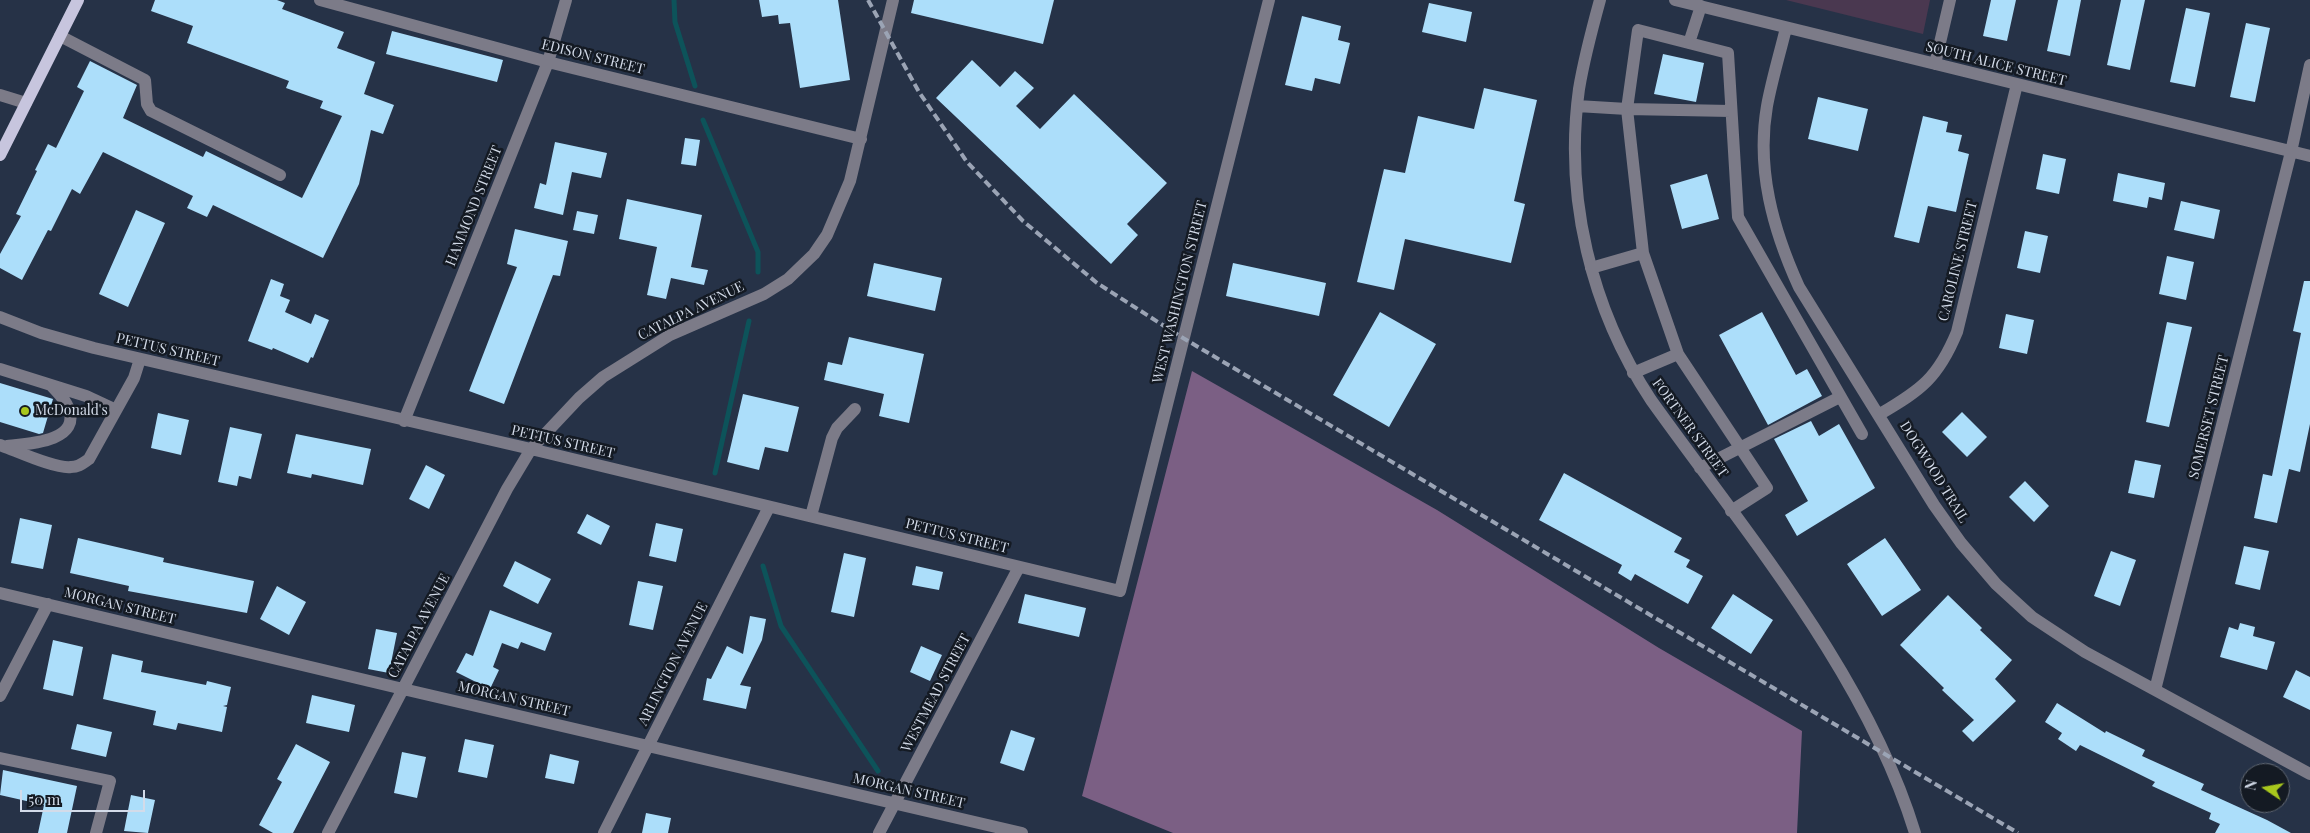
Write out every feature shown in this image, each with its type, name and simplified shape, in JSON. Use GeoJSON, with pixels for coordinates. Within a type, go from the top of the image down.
{"type":"FeatureCollection","features":[{"type":"Feature","properties":{"kind":"main road"},"geometry":{"type":"LineString","coordinates":[[0,155],[78,0]]}},
{"type":"Feature","properties":{"kind":"street","name":"EDISON STREET"},"geometry":{"type":"LineString","coordinates":[[320,0],[548,62],[861,139]]}},
{"type":"Feature","properties":{"kind":"street","name":"HAMMOND STREET"},"geometry":{"type":"LineString","coordinates":[[404,421],[548,62],[566,0]]}},
{"type":"Feature","properties":{"kind":"street","name":"CATALPA AVENUE"},"geometry":{"type":"LineString","coordinates":[[328,833],[531,448],[579,398],[603,377],[670,335],[764,294],[800,268],[827,235],[839,211],[861,139],[893,0]]}},
{"type":"Feature","properties":{"kind":"street","name":"WEST WASHINGTON STREET"},"geometry":{"type":"LineString","coordinates":[[1120,591],[1269,0]]}},
{"type":"Feature","properties":{"kind":"street","name":"FORTNER STREET"},"geometry":{"type":"LineString","coordinates":[[1600,0],[1585,60],[1577,106],[1575,166],[1582,224],[1591,268],[1604,313],[1633,373],[1782,579],[1858,698],[1896,780],[1915,833]]}},
{"type":"Feature","properties":{"kind":"street","name":"SOUTH ALICE STREET"},"geometry":{"type":"LineString","coordinates":[[1674,0],[2310,156]]}},
{"type":"Feature","properties":{"kind":"street"},"geometry":{"type":"LineString","coordinates":[[1935,64],[1950,0]]}},
{"type":"Feature","properties":{"kind":"street"},"geometry":{"type":"LineString","coordinates":[[1689,43],[1700,6]]}},
{"type":"Feature","properties":{"kind":"street","name":"DOGWOOD TRAIL"},"geometry":{"type":"LineString","coordinates":[[1786,28],[1767,107],[1764,148],[1767,193],[1774,226],[1799,287],[1880,414],[1934,505],[1961,543],[1996,584],[2040,622],[2085,652],[2310,774]]}},
{"type":"Feature","properties":{"kind":"street"},"geometry":{"type":"LineString","coordinates":[[1731,511],[1768,488],[1678,354],[1643,253],[1627,110],[1638,30],[1728,53],[1738,218],[1862,434]]}},
{"type":"Feature","properties":{"kind":"street"},"geometry":{"type":"LineString","coordinates":[[60,36],[145,80],[148,104],[151,111],[280,175]]}},
{"type":"Feature","properties":{"kind":"street","name":"SOMERSET STREET"},"geometry":{"type":"LineString","coordinates":[[2155,690],[2291,152],[2310,65]]}},
{"type":"Feature","properties":{"kind":"street","name":"CAROLINE STREET"},"geometry":{"type":"LineString","coordinates":[[1880,414],[1912,396],[1932,378],[1947,356],[1956,332],[2017,84]]}},
{"type":"Feature","properties":{"kind":"street"},"geometry":{"type":"LineString","coordinates":[[0,95],[26,103]]}},
{"type":"Feature","properties":{"kind":"street"},"geometry":{"type":"LineString","coordinates":[[1577,106],[1627,110],[1731,111]]}},
{"type":"Feature","properties":{"kind":"street"},"geometry":{"type":"LineString","coordinates":[[1591,268],[1643,253]]}},
{"type":"Feature","properties":{"kind":"street","name":"PETTUS STREET"},"geometry":{"type":"LineString","coordinates":[[0,317],[41,333],[140,359],[404,421],[531,448],[769,508],[811,516],[1120,591]]}},
{"type":"Feature","properties":{"kind":"street"},"geometry":{"type":"LineString","coordinates":[[1633,373],[1678,354]]}},
{"type":"Feature","properties":{"kind":"street"},"geometry":{"type":"LineString","coordinates":[[2,446],[56,465],[70,468],[81,465],[89,459],[134,378],[140,359]]}},
{"type":"Feature","properties":{"kind":"street"},"geometry":{"type":"LineString","coordinates":[[0,369],[86,396],[116,410]]}},
{"type":"Feature","properties":{"kind":"street"},"geometry":{"type":"LineString","coordinates":[[2,446],[55,438],[68,427],[70,420],[68,406],[51,385]]}},
{"type":"Feature","properties":{"kind":"street"},"geometry":{"type":"LineString","coordinates":[[1700,468],[1840,397]]}},
{"type":"Feature","properties":{"kind":"street"},"geometry":{"type":"LineString","coordinates":[[811,516],[832,438],[837,428],[855,409]]}},
{"type":"Feature","properties":{"kind":"street","name":"ARLINGTON AVENUE"},"geometry":{"type":"LineString","coordinates":[[604,833],[769,508]]}},
{"type":"Feature","properties":{"kind":"street","name":"WESTMEAD STREET"},"geometry":{"type":"LineString","coordinates":[[878,833],[1019,566]]}},
{"type":"Feature","properties":{"kind":"street","name":"MORGAN STREET"},"geometry":{"type":"LineString","coordinates":[[0,593],[1022,833]]}},
{"type":"Feature","properties":{"kind":"street"},"geometry":{"type":"LineString","coordinates":[[0,696],[48,604]]}},
{"type":"Feature","properties":{"kind":"street"},"geometry":{"type":"LineString","coordinates":[[0,758],[110,781],[96,833]]}},
{"type":"Feature","properties":{"kind":"shaded area"},"geometry":{"type":"Polygon","coordinates":[[[1786,0],[1930,0],[1923,34],[1786,0]]]}},
{"type":"Feature","properties":{"kind":"shaded area"},"geometry":{"type":"Polygon","coordinates":[[[1192,371],[1437,510],[1659,648],[1802,731],[1797,833],[1173,833],[1082,796],[1192,371]]]}},
{"type":"Feature","properties":{"kind":"building"},"geometry":{"type":"Polygon","coordinates":[[[155,0],[277,0],[285,3],[282,9],[344,32],[337,48],[375,62],[364,94],[394,105],[383,134],[371,130],[359,184],[323,258],[213,205],[207,217],[187,208],[193,196],[103,152],[80,194],[72,189],[51,231],[48,230],[22,280],[0,268],[0,254],[21,216],[16,214],[48,144],[56,148],[84,91],[77,87],[90,61],[137,85],[123,118],[203,157],[206,151],[302,198],[342,116],[320,108],[323,101],[286,88],[289,81],[187,43],[193,26],[151,11],[155,0]]]}},
{"type":"Feature","properties":{"kind":"building"},"geometry":{"type":"Polygon","coordinates":[[[759,0],[838,0],[850,80],[800,88],[790,23],[779,24],[778,15],[762,17],[759,0]]]}},
{"type":"Feature","properties":{"kind":"building"},"geometry":{"type":"Polygon","coordinates":[[[914,0],[1054,0],[1043,44],[911,13],[914,0]]]}},
{"type":"Feature","properties":{"kind":"building"},"geometry":{"type":"Polygon","coordinates":[[[1991,0],[2016,0],[2007,41],[1983,36],[1991,0]]]}},
{"type":"Feature","properties":{"kind":"building"},"geometry":{"type":"Polygon","coordinates":[[[2058,0],[2081,0],[2070,56],[2047,51],[2058,0]]]}},
{"type":"Feature","properties":{"kind":"building"},"geometry":{"type":"Polygon","coordinates":[[[2121,0],[2145,0],[2130,70],[2107,65],[2121,0]]]}},
{"type":"Feature","properties":{"kind":"building"},"geometry":{"type":"Polygon","coordinates":[[[1429,3],[1472,12],[1466,42],[1422,32],[1429,3]]]}},
{"type":"Feature","properties":{"kind":"building"},"geometry":{"type":"Polygon","coordinates":[[[2186,8],[2210,13],[2195,87],[2170,82],[2186,8]]]}},
{"type":"Feature","properties":{"kind":"building"},"geometry":{"type":"Polygon","coordinates":[[[1302,16],[1341,26],[1338,40],[1350,43],[1340,84],[1315,78],[1312,91],[1285,85],[1302,16]]]}},
{"type":"Feature","properties":{"kind":"building"},"geometry":{"type":"Polygon","coordinates":[[[2246,23],[2270,28],[2255,102],[2230,97],[2246,23]]]}},
{"type":"Feature","properties":{"kind":"building"},"geometry":{"type":"Polygon","coordinates":[[[392,31],[503,60],[497,82],[386,54],[392,31]]]}},
{"type":"Feature","properties":{"kind":"building"},"geometry":{"type":"Polygon","coordinates":[[[1663,54],[1704,63],[1696,102],[1654,94],[1663,54]]]}},
{"type":"Feature","properties":{"kind":"building"},"geometry":{"type":"Polygon","coordinates":[[[972,60],[1000,87],[1015,71],[1034,88],[1016,106],[1040,129],[1074,94],[1167,183],[1127,224],[1138,235],[1111,264],[936,98],[972,60]]]}},
{"type":"Feature","properties":{"kind":"building"},"geometry":{"type":"Polygon","coordinates":[[[1484,88],[1537,100],[1514,201],[1525,204],[1511,263],[1405,239],[1394,290],[1357,282],[1384,169],[1405,173],[1418,116],[1474,129],[1484,88]]]}},
{"type":"Feature","properties":{"kind":"building"},"geometry":{"type":"Polygon","coordinates":[[[1818,97],[1868,109],[1858,151],[1808,139],[1818,97]]]}},
{"type":"Feature","properties":{"kind":"building"},"geometry":{"type":"Polygon","coordinates":[[[1923,116],[1948,122],[1946,132],[1962,135],[1958,151],[1969,154],[1956,212],[1928,206],[1919,243],[1894,237],[1923,116]]]}},
{"type":"Feature","properties":{"kind":"building"},"geometry":{"type":"Polygon","coordinates":[[[685,138],[700,140],[696,166],[681,164],[685,138]]]}},
{"type":"Feature","properties":{"kind":"building"},"geometry":{"type":"Polygon","coordinates":[[[555,142],[607,153],[601,178],[572,172],[563,215],[534,208],[540,183],[546,185],[555,142]]]}},
{"type":"Feature","properties":{"kind":"building"},"geometry":{"type":"Polygon","coordinates":[[[2043,154],[2066,159],[2059,194],[2036,189],[2043,154]]]}},
{"type":"Feature","properties":{"kind":"building"},"geometry":{"type":"Polygon","coordinates":[[[2118,173],[2165,183],[2162,200],[2149,197],[2147,208],[2113,201],[2118,173]]]}},
{"type":"Feature","properties":{"kind":"building"},"geometry":{"type":"Polygon","coordinates":[[[1707,174],[1719,219],[1682,229],[1670,185],[1707,174]]]}},
{"type":"Feature","properties":{"kind":"building"},"geometry":{"type":"Polygon","coordinates":[[[627,199],[702,215],[691,267],[708,270],[704,285],[671,278],[666,299],[647,295],[657,247],[619,239],[627,199]]]}},
{"type":"Feature","properties":{"kind":"building"},"geometry":{"type":"Polygon","coordinates":[[[2181,201],[2220,210],[2214,239],[2174,230],[2181,201]]]}},
{"type":"Feature","properties":{"kind":"building"},"geometry":{"type":"Polygon","coordinates":[[[136,210],[165,223],[128,307],[99,294],[136,210]]]}},
{"type":"Feature","properties":{"kind":"building"},"geometry":{"type":"Polygon","coordinates":[[[577,211],[598,215],[594,234],[573,230],[577,211]]]}},
{"type":"Feature","properties":{"kind":"building"},"geometry":{"type":"Polygon","coordinates":[[[515,229],[568,241],[560,276],[553,275],[504,404],[469,391],[517,267],[507,264],[515,229]]]}},
{"type":"Feature","properties":{"kind":"building"},"geometry":{"type":"Polygon","coordinates":[[[2025,231],[2048,236],[2040,273],[2017,268],[2025,231]]]}},
{"type":"Feature","properties":{"kind":"building"},"geometry":{"type":"Polygon","coordinates":[[[2167,256],[2194,262],[2186,300],[2159,294],[2167,256]]]}},
{"type":"Feature","properties":{"kind":"building"},"geometry":{"type":"Polygon","coordinates":[[[874,263],[942,278],[935,311],[867,296],[874,263]]]}},
{"type":"Feature","properties":{"kind":"building"},"geometry":{"type":"Polygon","coordinates":[[[1233,263],[1326,283],[1319,316],[1226,296],[1233,263]]]}},
{"type":"Feature","properties":{"kind":"building"},"geometry":{"type":"Polygon","coordinates":[[[271,279],[284,284],[280,296],[290,300],[285,312],[311,324],[315,314],[329,320],[313,358],[311,357],[308,363],[273,348],[272,350],[248,341],[271,279]]]}},
{"type":"Feature","properties":{"kind":"building"},"geometry":{"type":"Polygon","coordinates":[[[2304,281],[2310,281],[2310,424],[2300,472],[2289,469],[2277,523],[2254,518],[2263,474],[2272,476],[2301,333],[2293,331],[2304,281]]]}},
{"type":"Feature","properties":{"kind":"building"},"geometry":{"type":"Polygon","coordinates":[[[1380,312],[1436,344],[1389,427],[1333,395],[1380,312]]]}},
{"type":"Feature","properties":{"kind":"building"},"geometry":{"type":"Polygon","coordinates":[[[1762,312],[1796,375],[1807,369],[1822,396],[1768,425],[1719,335],[1762,312]]]}},
{"type":"Feature","properties":{"kind":"building"},"geometry":{"type":"Polygon","coordinates":[[[2006,314],[2034,320],[2027,354],[1999,348],[2006,314]]]}},
{"type":"Feature","properties":{"kind":"building"},"geometry":{"type":"Polygon","coordinates":[[[2167,322],[2192,327],[2169,427],[2146,422],[2167,322]]]}},
{"type":"Feature","properties":{"kind":"building"},"geometry":{"type":"Polygon","coordinates":[[[849,337],[924,354],[909,423],[879,416],[884,394],[824,380],[828,362],[842,365],[849,337]]]}},
{"type":"Feature","properties":{"kind":"building","name":"McDonald's"},"geometry":{"type":"Polygon","coordinates":[[[0,383],[53,399],[43,433],[39,434],[0,422],[0,383]]]}},
{"type":"Feature","properties":{"kind":"building"},"geometry":{"type":"Polygon","coordinates":[[[743,394],[799,407],[788,452],[765,447],[759,470],[727,462],[743,394]]]}},
{"type":"Feature","properties":{"kind":"building"},"geometry":{"type":"Polygon","coordinates":[[[1962,412],[1987,437],[1967,457],[1942,432],[1962,412]]]}},
{"type":"Feature","properties":{"kind":"building"},"geometry":{"type":"Polygon","coordinates":[[[158,413],[189,420],[181,455],[151,448],[158,413]]]}},
{"type":"Feature","properties":{"kind":"building"},"geometry":{"type":"Polygon","coordinates":[[[1811,421],[1819,436],[1839,424],[1875,488],[1797,536],[1785,515],[1808,501],[1774,439],[1811,421]]]}},
{"type":"Feature","properties":{"kind":"building"},"geometry":{"type":"Polygon","coordinates":[[[230,427],[262,434],[251,479],[239,476],[237,486],[218,482],[230,427]]]}},
{"type":"Feature","properties":{"kind":"building"},"geometry":{"type":"Polygon","coordinates":[[[296,434],[371,449],[363,485],[312,474],[311,478],[287,473],[296,434]]]}},
{"type":"Feature","properties":{"kind":"building"},"geometry":{"type":"Polygon","coordinates":[[[2135,460],[2161,465],[2154,498],[2128,493],[2135,460]]]}},
{"type":"Feature","properties":{"kind":"building"},"geometry":{"type":"Polygon","coordinates":[[[426,465],[445,475],[429,509],[409,499],[426,465]]]}},
{"type":"Feature","properties":{"kind":"building"},"geometry":{"type":"Polygon","coordinates":[[[1564,473],[1682,538],[1674,552],[1690,560],[1686,567],[1703,576],[1688,604],[1635,574],[1631,581],[1618,573],[1622,565],[1539,520],[1564,473]]]}},
{"type":"Feature","properties":{"kind":"building"},"geometry":{"type":"Polygon","coordinates":[[[2025,481],[2049,506],[2034,522],[2009,497],[2025,481]]]}},
{"type":"Feature","properties":{"kind":"building"},"geometry":{"type":"Polygon","coordinates":[[[587,514],[610,526],[601,545],[577,533],[587,514]]]}},
{"type":"Feature","properties":{"kind":"building"},"geometry":{"type":"Polygon","coordinates":[[[20,518],[52,525],[43,569],[11,563],[20,518]]]}},
{"type":"Feature","properties":{"kind":"building"},"geometry":{"type":"Polygon","coordinates":[[[656,523],[683,529],[676,562],[649,556],[656,523]]]}},
{"type":"Feature","properties":{"kind":"building"},"geometry":{"type":"Polygon","coordinates":[[[78,538],[164,558],[163,562],[254,581],[247,613],[128,591],[129,586],[70,573],[78,538]]]}},
{"type":"Feature","properties":{"kind":"building"},"geometry":{"type":"Polygon","coordinates":[[[1885,538],[1921,590],[1882,616],[1847,564],[1885,538]]]}},
{"type":"Feature","properties":{"kind":"building"},"geometry":{"type":"Polygon","coordinates":[[[2244,546],[2269,551],[2260,590],[2235,584],[2244,546]]]}},
{"type":"Feature","properties":{"kind":"building"},"geometry":{"type":"Polygon","coordinates":[[[2111,551],[2136,560],[2120,606],[2094,596],[2111,551]]]}},
{"type":"Feature","properties":{"kind":"building"},"geometry":{"type":"Polygon","coordinates":[[[844,553],[866,558],[854,617],[831,612],[844,553]]]}},
{"type":"Feature","properties":{"kind":"building"},"geometry":{"type":"Polygon","coordinates":[[[515,561],[551,579],[538,604],[503,586],[515,561]]]}},
{"type":"Feature","properties":{"kind":"building"},"geometry":{"type":"Polygon","coordinates":[[[916,566],[943,572],[939,590],[912,585],[916,566]]]}},
{"type":"Feature","properties":{"kind":"building"},"geometry":{"type":"Polygon","coordinates":[[[638,581],[663,586],[653,630],[629,625],[638,581]]]}},
{"type":"Feature","properties":{"kind":"building"},"geometry":{"type":"Polygon","coordinates":[[[277,586],[306,602],[289,635],[260,619],[277,586]]]}},
{"type":"Feature","properties":{"kind":"building"},"geometry":{"type":"Polygon","coordinates":[[[1025,594],[1086,608],[1079,637],[1018,623],[1025,594]]]}},
{"type":"Feature","properties":{"kind":"building"},"geometry":{"type":"Polygon","coordinates":[[[1733,594],[1773,620],[1751,654],[1711,628],[1733,594]]]}},
{"type":"Feature","properties":{"kind":"building"},"geometry":{"type":"Polygon","coordinates":[[[1948,595],[1982,628],[1980,630],[2012,660],[1995,679],[2016,701],[1973,742],[1962,731],[1974,720],[1942,690],[1944,688],[1900,645],[1948,595]]]}},
{"type":"Feature","properties":{"kind":"building"},"geometry":{"type":"Polygon","coordinates":[[[490,610],[552,633],[545,651],[521,642],[518,649],[502,643],[493,667],[499,670],[490,689],[456,672],[466,653],[473,656],[490,610]]]}},
{"type":"Feature","properties":{"kind":"building"},"geometry":{"type":"Polygon","coordinates":[[[750,616],[766,619],[762,640],[740,685],[751,687],[746,709],[703,700],[707,678],[711,679],[727,646],[743,654],[750,616]]]}},
{"type":"Feature","properties":{"kind":"building"},"geometry":{"type":"Polygon","coordinates":[[[2240,623],[2255,627],[2253,636],[2275,642],[2267,670],[2220,657],[2229,627],[2238,630],[2240,623]]]}},
{"type":"Feature","properties":{"kind":"building"},"geometry":{"type":"Polygon","coordinates":[[[376,629],[397,633],[389,673],[368,669],[376,629]]]}},
{"type":"Feature","properties":{"kind":"building"},"geometry":{"type":"Polygon","coordinates":[[[53,640],[83,647],[73,696],[43,689],[53,640]]]}},
{"type":"Feature","properties":{"kind":"building"},"geometry":{"type":"Polygon","coordinates":[[[921,646],[942,655],[930,681],[910,672],[921,646]]]}},
{"type":"Feature","properties":{"kind":"building"},"geometry":{"type":"Polygon","coordinates":[[[112,654],[143,661],[141,672],[206,685],[207,681],[231,687],[227,705],[223,706],[227,707],[222,732],[178,723],[176,730],[153,725],[156,711],[103,699],[112,654]]]}},
{"type":"Feature","properties":{"kind":"building"},"geometry":{"type":"Polygon","coordinates":[[[2296,670],[2310,677],[2310,710],[2283,697],[2296,670]]]}},
{"type":"Feature","properties":{"kind":"building"},"geometry":{"type":"Polygon","coordinates":[[[312,695],[355,705],[349,732],[306,723],[312,695]]]}},
{"type":"Feature","properties":{"kind":"building"},"geometry":{"type":"Polygon","coordinates":[[[2057,703],[2105,733],[2106,731],[2145,750],[2142,756],[2204,784],[2201,790],[2240,808],[2240,813],[2252,813],[2291,833],[2215,833],[2220,824],[2209,819],[2211,813],[2152,786],[2155,782],[2080,745],[2076,751],[2058,739],[2062,733],[2045,722],[2057,703]]]}},
{"type":"Feature","properties":{"kind":"building"},"geometry":{"type":"Polygon","coordinates":[[[77,724],[112,732],[106,757],[71,749],[77,724]]]}},
{"type":"Feature","properties":{"kind":"building"},"geometry":{"type":"Polygon","coordinates":[[[1011,730],[1035,738],[1024,771],[1000,763],[1011,730]]]}},
{"type":"Feature","properties":{"kind":"building"},"geometry":{"type":"Polygon","coordinates":[[[465,739],[494,745],[487,778],[458,772],[465,739]]]}},
{"type":"Feature","properties":{"kind":"building"},"geometry":{"type":"Polygon","coordinates":[[[296,744],[330,762],[293,833],[273,833],[259,825],[282,782],[277,779],[296,744]]]}},
{"type":"Feature","properties":{"kind":"building"},"geometry":{"type":"Polygon","coordinates":[[[402,752],[426,757],[417,798],[394,793],[402,752]]]}},
{"type":"Feature","properties":{"kind":"building"},"geometry":{"type":"Polygon","coordinates":[[[550,754],[579,761],[574,784],[545,778],[550,754]]]}},
{"type":"Feature","properties":{"kind":"building"},"geometry":{"type":"Polygon","coordinates":[[[3,770],[77,786],[67,833],[38,833],[44,805],[0,795],[3,770]]]}},
{"type":"Feature","properties":{"kind":"building"},"geometry":{"type":"Polygon","coordinates":[[[131,795],[155,800],[148,833],[124,831],[131,795]]]}},
{"type":"Feature","properties":{"kind":"building"},"geometry":{"type":"Polygon","coordinates":[[[646,813],[671,818],[668,833],[642,833],[646,813]]]}},
{"type":"Feature","properties":{"kind":"waterway"},"geometry":{"type":"LineString","coordinates":[[674,0],[675,22],[695,86]]}},
{"type":"Feature","properties":{"kind":"waterway"},"geometry":{"type":"LineString","coordinates":[[703,120],[758,252],[758,272]]}},
{"type":"Feature","properties":{"kind":"waterway"},"geometry":{"type":"LineString","coordinates":[[715,473],[749,321]]}},
{"type":"Feature","properties":{"kind":"waterway"},"geometry":{"type":"LineString","coordinates":[[763,566],[781,626],[878,771]]}},
{"type":"Feature","properties":{"kind":"railway"},"geometry":{"type":"LineString","coordinates":[[868,0],[919,92],[967,162],[1023,221],[1097,283],[1183,338],[2018,833]]}},
{"type":"Feature","properties":{"kind":"place","name":"McDonald's"},"geometry":{"type":"Point","coordinates":[25,411]}}]}
